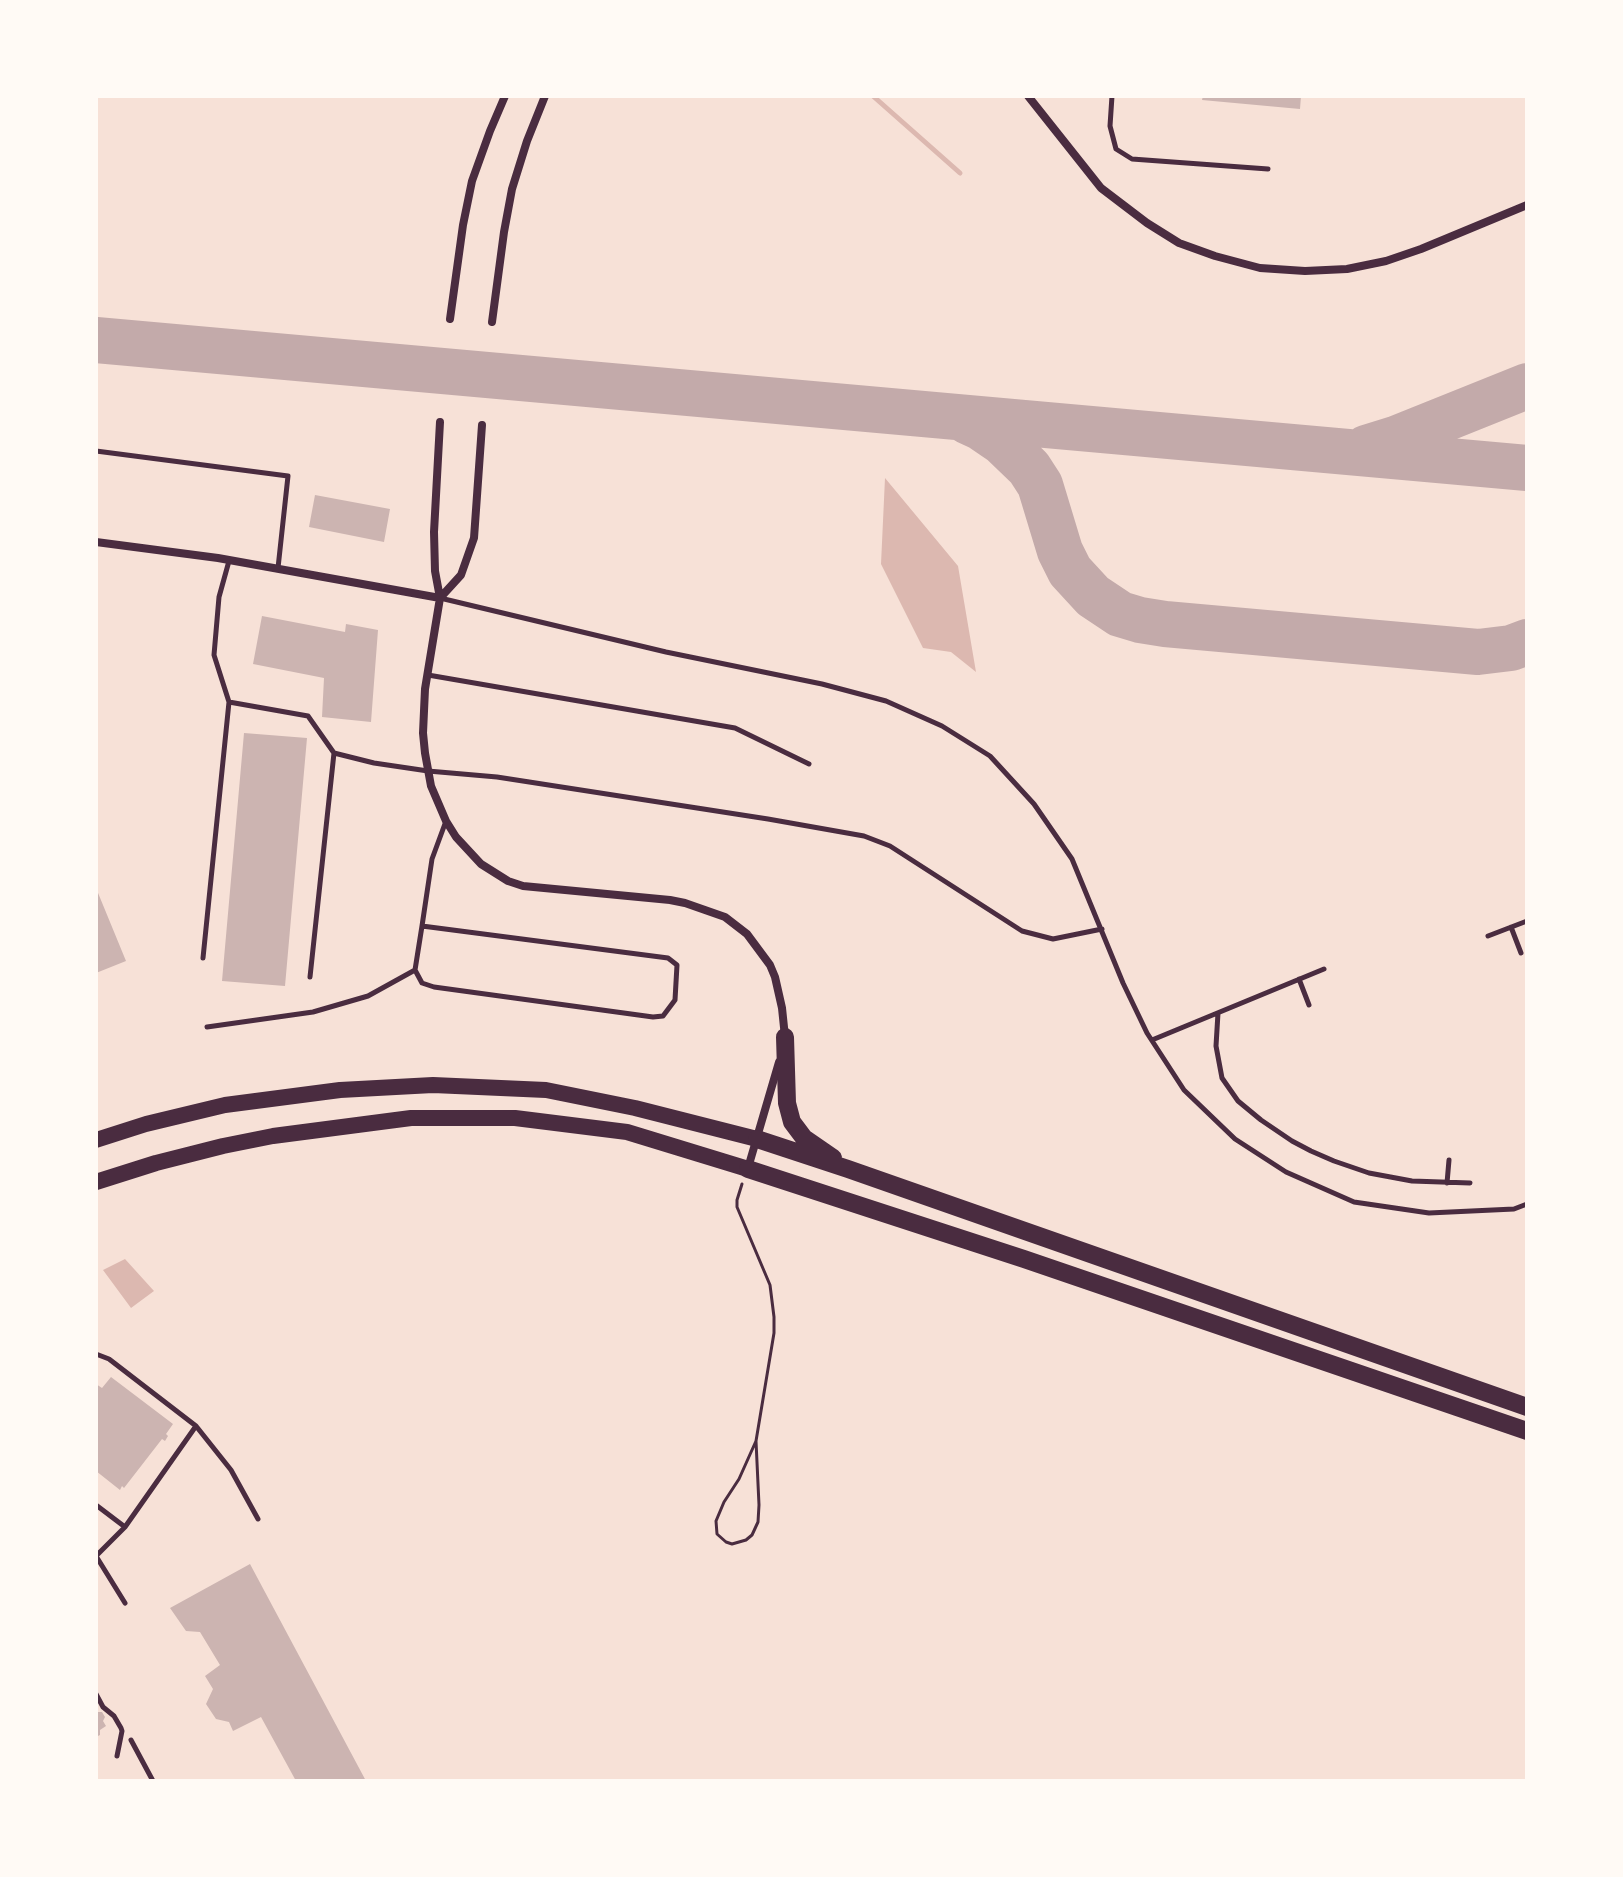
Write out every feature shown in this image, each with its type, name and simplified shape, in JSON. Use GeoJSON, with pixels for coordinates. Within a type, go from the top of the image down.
{"type":"FeatureCollection","features":[{"type":"Feature","properties":{"kind":"highway"},"geometry":{"type":"LineString","coordinates":[[785,1037],[787,1103],[792,1122],[804,1138],[848,1169]]}},
{"type":"Feature","properties":{"kind":"highway"},"geometry":{"type":"LineString","coordinates":[[96,1140],[225,1105],[340,1090],[433,1085],[546,1090],[635,1108],[757,1139],[1527,1407]]}},
{"type":"Feature","properties":{"kind":"highway"},"geometry":{"type":"LineString","coordinates":[[96,1182],[223,1146],[273,1136],[411,1118],[515,1118],[627,1132],[1024,1259],[1527,1431]]}},
{"type":"Feature","properties":{"kind":"street"},"geometry":{"type":"LineString","coordinates":[[450,319],[472,181],[505,96]]}},
{"type":"Feature","properties":{"kind":"street"},"geometry":{"type":"LineString","coordinates":[[492,322],[512,189],[545,96]]}},
{"type":"Feature","properties":{"kind":"street"},"geometry":{"type":"LineString","coordinates":[[1028,96],[1101,188],[1147,223],[1179,243],[1260,268],[1305,271],[1347,269],[1386,261],[1527,205]]}},
{"type":"Feature","properties":{"kind":"street"},"geometry":{"type":"LineString","coordinates":[[440,422],[434,532],[435,571],[440,598],[425,689],[423,733],[431,786],[456,837],[481,864],[508,881],[523,886],[685,903],[725,917],[747,934],[770,965],[779,993],[785,1037],[748,1169]]}},
{"type":"Feature","properties":{"kind":"street"},"geometry":{"type":"LineString","coordinates":[[440,598],[461,575],[474,538],[482,425]]}},
{"type":"Feature","properties":{"kind":"street"},"geometry":{"type":"LineString","coordinates":[[96,542],[229,561],[440,598]]}},
{"type":"Feature","properties":{"kind":"lane"},"geometry":{"type":"LineString","coordinates":[[1112,96],[1110,126],[1116,149],[1132,159],[1268,169]]}},
{"type":"Feature","properties":{"kind":"lane"},"geometry":{"type":"LineString","coordinates":[[96,451],[288,476],[278,569]]}},
{"type":"Feature","properties":{"kind":"lane"},"geometry":{"type":"LineString","coordinates":[[203,958],[229,702],[214,655],[219,597],[229,561]]}},
{"type":"Feature","properties":{"kind":"lane"},"geometry":{"type":"LineString","coordinates":[[440,598],[666,652],[822,684],[886,701],[942,726],[990,756],[1034,804],[1072,859],[1123,983],[1152,1040],[1184,1090],[1235,1139],[1286,1172],[1354,1202],[1429,1213],[1514,1209],[1527,1204]]}},
{"type":"Feature","properties":{"kind":"lane"},"geometry":{"type":"LineString","coordinates":[[427,675],[735,728],[809,764]]}},
{"type":"Feature","properties":{"kind":"lane"},"geometry":{"type":"LineString","coordinates":[[229,702],[308,716],[334,753],[374,763],[497,777],[864,836],[890,846],[1022,931],[1053,939],[1102,929]]}},
{"type":"Feature","properties":{"kind":"lane"},"geometry":{"type":"LineString","coordinates":[[310,977],[334,753]]}},
{"type":"Feature","properties":{"kind":"lane"},"geometry":{"type":"LineString","coordinates":[[422,926],[668,958],[677,965],[675,1000],[663,1016],[653,1017],[422,983],[415,970],[432,859],[446,821]]}},
{"type":"Feature","properties":{"kind":"lane"},"geometry":{"type":"LineString","coordinates":[[1488,936],[1527,921]]}},
{"type":"Feature","properties":{"kind":"lane"},"geometry":{"type":"LineString","coordinates":[[1511,927],[1521,953]]}},
{"type":"Feature","properties":{"kind":"lane"},"geometry":{"type":"LineString","coordinates":[[1152,1040],[1324,969]]}},
{"type":"Feature","properties":{"kind":"lane"},"geometry":{"type":"LineString","coordinates":[[207,1027],[313,1012],[368,996],[415,970]]}},
{"type":"Feature","properties":{"kind":"lane"},"geometry":{"type":"LineString","coordinates":[[1299,979],[1309,1005]]}},
{"type":"Feature","properties":{"kind":"lane"},"geometry":{"type":"LineString","coordinates":[[1218,1013],[1216,1046],[1222,1078],[1230,1093],[1292,1141],[1350,1167],[1401,1179],[1470,1183]]}},
{"type":"Feature","properties":{"kind":"lane"},"geometry":{"type":"LineString","coordinates":[[1447,1183],[1449,1160]]}},
{"type":"Feature","properties":{"kind":"lane"},"geometry":{"type":"LineString","coordinates":[[96,1354],[109,1359],[196,1426],[231,1470],[258,1519]]}},
{"type":"Feature","properties":{"kind":"lane"},"geometry":{"type":"LineString","coordinates":[[125,1603],[96,1556],[125,1527],[196,1426]]}},
{"type":"Feature","properties":{"kind":"lane"},"geometry":{"type":"LineString","coordinates":[[96,1505],[125,1527]]}},
{"type":"Feature","properties":{"kind":"lane"},"geometry":{"type":"LineString","coordinates":[[96,1694],[121,1728],[117,1756]]}},
{"type":"Feature","properties":{"kind":"lane"},"geometry":{"type":"LineString","coordinates":[[131,1740],[153,1781]]}},
{"type":"Feature","properties":{"kind":"path"},"geometry":{"type":"LineString","coordinates":[[748,1169],[737,1207],[770,1285],[774,1317],[771,1360],[756,1441],[758,1522],[752,1535],[732,1544],[717,1534],[716,1521],[756,1441]]}},
{"type":"Feature","properties":{"kind":"shaded area"},"geometry":{"type":"Polygon","coordinates":[[[885,478],[958,566],[976,672],[951,652],[923,648],[881,564],[885,478]]]}},
{"type":"Feature","properties":{"kind":"shaded area"},"geometry":{"type":"Polygon","coordinates":[[[125,1259],[154,1291],[131,1308],[103,1270],[125,1259]]]}},
{"type":"Feature","properties":{"kind":"building"},"geometry":{"type":"Polygon","coordinates":[[[1203,96],[1301,96],[1300,109],[1202,100],[1203,96]]]}},
{"type":"Feature","properties":{"kind":"building"},"geometry":{"type":"Polygon","coordinates":[[[315,495],[390,509],[384,542],[309,527],[315,495]]]}},
{"type":"Feature","properties":{"kind":"building"},"geometry":{"type":"Polygon","coordinates":[[[262,616],[345,632],[346,624],[378,630],[371,722],[322,717],[324,678],[253,664],[262,616]]]}},
{"type":"Feature","properties":{"kind":"building"},"geometry":{"type":"Polygon","coordinates":[[[244,733],[307,738],[285,986],[222,981],[244,733]]]}},
{"type":"Feature","properties":{"kind":"building"},"geometry":{"type":"Polygon","coordinates":[[[96,888],[126,961],[96,973],[96,888]]]}},
{"type":"Feature","properties":{"kind":"building"},"geometry":{"type":"Polygon","coordinates":[[[111,1377],[173,1424],[165,1441],[162,1439],[120,1490],[96,1471],[96,1384],[102,1388],[111,1377]]]}},
{"type":"Feature","properties":{"kind":"building"},"geometry":{"type":"Polygon","coordinates":[[[250,1564],[366,1781],[296,1781],[261,1717],[233,1731],[229,1722],[216,1719],[206,1704],[213,1689],[205,1676],[220,1665],[200,1632],[186,1631],[170,1608],[250,1564]]]}},
{"type":"Feature","properties":{"kind":"building"},"geometry":{"type":"Polygon","coordinates":[[[96,1712],[102,1712],[106,1726],[96,1737],[96,1712]]]}},
{"type":"Feature","properties":{"kind":"waterway"},"geometry":{"type":"LineString","coordinates":[[873,96],[960,173]]}},
{"type":"Feature","properties":{"kind":"taxiway"},"geometry":{"type":"LineString","coordinates":[[96,340],[1527,468]]}},
{"type":"Feature","properties":{"kind":"taxiway"},"geometry":{"type":"LineString","coordinates":[[1366,448],[1527,386]]}},
{"type":"Feature","properties":{"kind":"taxiway"},"geometry":{"type":"LineString","coordinates":[[967,421],[1002,442],[1029,468],[1040,485],[1060,551],[1070,571],[1093,596],[1120,614],[1165,624],[1478,652],[1511,648],[1527,642]]}}]}
